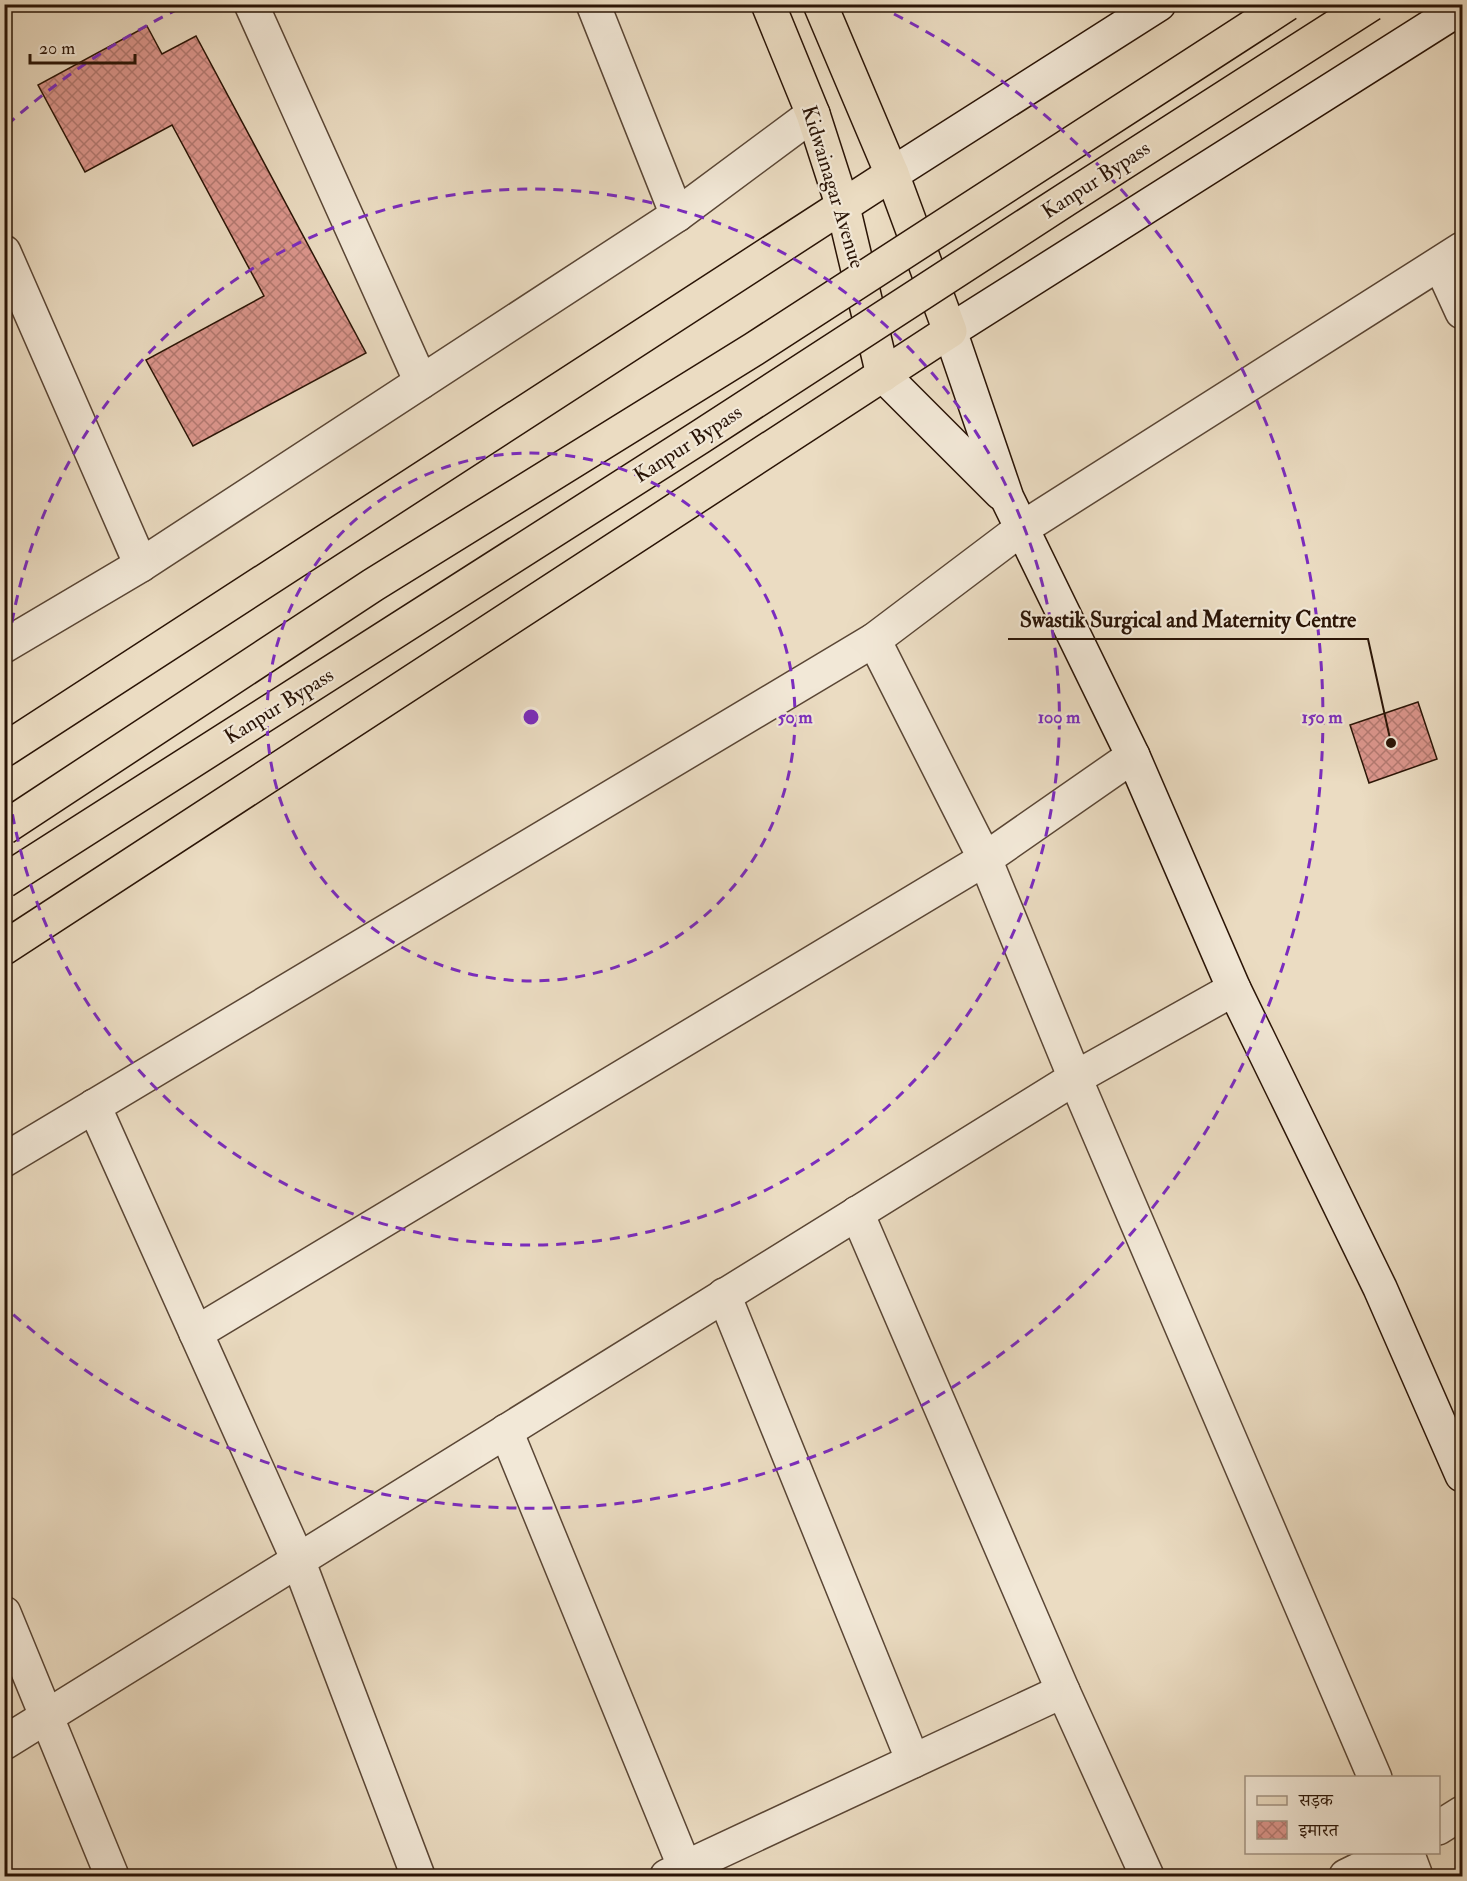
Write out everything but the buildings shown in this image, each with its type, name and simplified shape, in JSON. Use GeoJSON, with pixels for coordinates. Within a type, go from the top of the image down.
{"type":"FeatureCollection","features":[{"type":"Feature","properties":{"kind":"main road","name":"Kidwainagar Avenue"},"geometry":{"type":"LineString","coordinates":[[768,4],[813,114],[843,207],[884,375]]}},
{"type":"Feature","properties":{"kind":"main road"},"geometry":{"type":"LineString","coordinates":[[4,948],[950,331],[892,174],[820,4]]}},
{"type":"Feature","properties":{"kind":"main road","name":"Kanpur Bypass"},"geometry":{"type":"LineString","coordinates":[[4,828],[373,585],[754,349],[1287,4]]}},
{"type":"Feature","properties":{"kind":"main road","name":"Kanpur Bypass"},"geometry":{"type":"LineString","coordinates":[[4,881],[680,450],[1371,4]]}},
{"type":"Feature","properties":{"kind":"main road"},"geometry":{"type":"LineString","coordinates":[[4,750],[892,174]]}},
{"type":"Feature","properties":{"kind":"street"},"geometry":{"type":"LineString","coordinates":[[251,4],[421,382]]}},
{"type":"Feature","properties":{"kind":"street"},"geometry":{"type":"LineString","coordinates":[[593,4],[677,215]]}},
{"type":"Feature","properties":{"kind":"street"},"geometry":{"type":"LineString","coordinates":[[892,174],[1159,4]]}},
{"type":"Feature","properties":{"kind":"street"},"geometry":{"type":"LineString","coordinates":[[1462,8],[950,331],[1007,498],[1133,756],[1234,989],[1380,1288],[1462,1475]]}},
{"type":"Feature","properties":{"kind":"street"},"geometry":{"type":"LineString","coordinates":[[4,646],[141,565],[677,215],[813,114]]}},
{"type":"Feature","properties":{"kind":"street"},"geometry":{"type":"LineString","coordinates":[[4,252],[141,565]]}},
{"type":"Feature","properties":{"kind":"street"},"geometry":{"type":"LineString","coordinates":[[4,1160],[874,640],[1021,529],[1451,257],[1462,312]]}},
{"type":"Feature","properties":{"kind":"street"},"geometry":{"type":"LineString","coordinates":[[884,375],[1007,498]]}},
{"type":"Feature","properties":{"kind":"street"},"geometry":{"type":"LineString","coordinates":[[874,640],[985,859],[1075,1078],[1374,1776]]}},
{"type":"Feature","properties":{"kind":"street"},"geometry":{"type":"LineString","coordinates":[[196,1333],[985,859],[1133,756]]}},
{"type":"Feature","properties":{"kind":"street"},"geometry":{"type":"LineString","coordinates":[[4,1743],[1075,1078],[1234,989]]}},
{"type":"Feature","properties":{"kind":"street"},"geometry":{"type":"LineString","coordinates":[[94,1106],[298,1560],[418,1876]]}},
{"type":"Feature","properties":{"kind":"street"},"geometry":{"type":"LineString","coordinates":[[857,1213],[1063,1691],[1147,1876]]}},
{"type":"Feature","properties":{"kind":"street"},"geometry":{"type":"LineString","coordinates":[[724,1295],[913,1761]]}},
{"type":"Feature","properties":{"kind":"street"},"geometry":{"type":"LineString","coordinates":[[506,1431],[676,1872],[1063,1691]]}},
{"type":"Feature","properties":{"kind":"street"},"geometry":{"type":"LineString","coordinates":[[4,1613],[112,1876]]}},
{"type":"Feature","properties":{"kind":"street"},"geometry":{"type":"LineString","coordinates":[[1440,1827],[1462,1813]]}},
{"type":"Feature","properties":{"kind":"street"},"geometry":{"type":"LineString","coordinates":[[1346,1876],[1391,1854]]}},
{"type":"Feature","properties":{"kind":"street"},"geometry":{"type":"LineString","coordinates":[[1408,1854],[1416,1876]]}},
{"type":"Feature","properties":{"kind":"place","name":"Swastik Surgical and Maternity Centre"},"geometry":{"type":"Point","coordinates":[1391,743]}}]}
